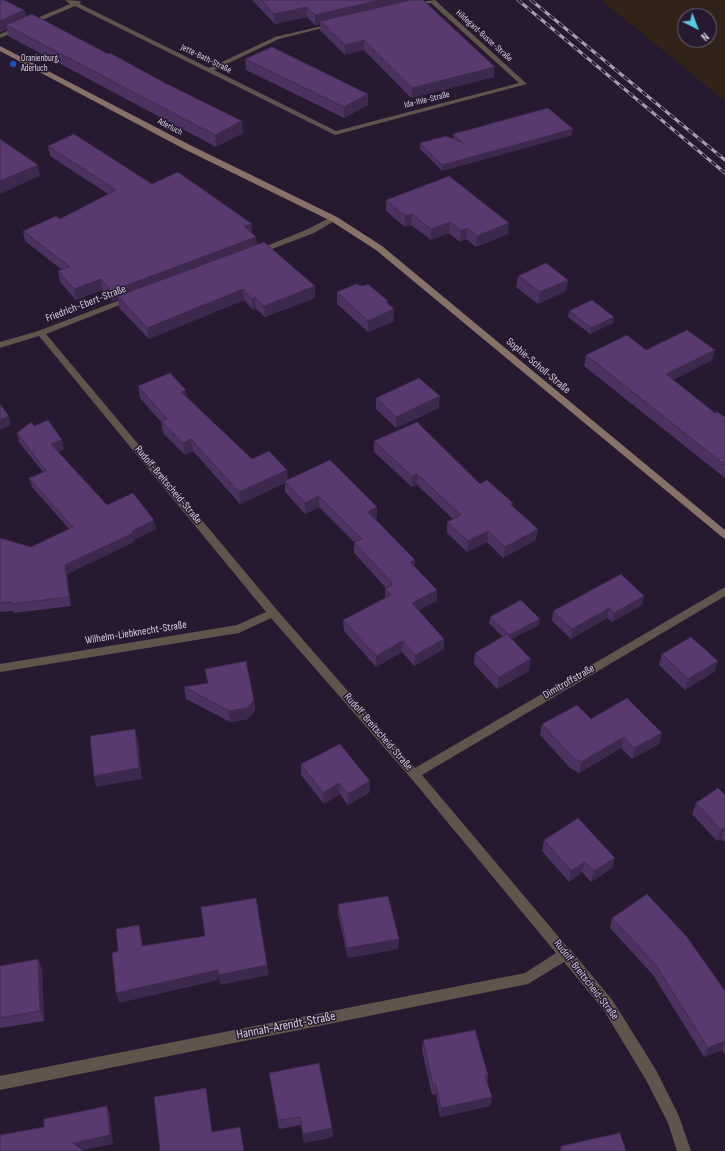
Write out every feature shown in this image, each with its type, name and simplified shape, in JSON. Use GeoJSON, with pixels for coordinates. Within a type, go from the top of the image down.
{"type":"FeatureCollection","features":[{"type":"Feature","properties":{"kind":"street"},"geometry":{"type":"LineString","coordinates":[[0,36],[72,2],[83,0]]}},
{"type":"Feature","properties":{"kind":"street"},"geometry":{"type":"LineString","coordinates":[[409,6],[432,1]]}},
{"type":"Feature","properties":{"kind":"street","name":"Hildegard-Busse-Straße"},"geometry":{"type":"LineString","coordinates":[[432,1],[524,84]]}},
{"type":"Feature","properties":{"kind":"street","name":"Jette-Bath-Straße"},"geometry":{"type":"LineString","coordinates":[[72,2],[335,133]]}},
{"type":"Feature","properties":{"kind":"street"},"geometry":{"type":"LineString","coordinates":[[209,70],[277,38],[340,22]]}},
{"type":"Feature","properties":{"kind":"street","name":"Aderluch"},"geometry":{"type":"LineString","coordinates":[[0,48],[187,147],[334,219]]}},
{"type":"Feature","properties":{"kind":"street","name":"Ida-Ihle-Straße"},"geometry":{"type":"LineString","coordinates":[[335,133],[524,84]]}},
{"type":"Feature","properties":{"kind":"street"},"geometry":{"type":"LineString","coordinates":[[246,256],[311,231],[334,219]]}},
{"type":"Feature","properties":{"kind":"street","name":"Sophie-Scholl-Straße"},"geometry":{"type":"LineString","coordinates":[[334,219],[379,248],[725,535]]}},
{"type":"Feature","properties":{"kind":"street","name":"Friedrich-Ebert-Straße"},"geometry":{"type":"LineString","coordinates":[[0,345],[41,333],[136,297]]}},
{"type":"Feature","properties":{"kind":"street","name":"Rudolf-Breitscheid-Straße"},"geometry":{"type":"LineString","coordinates":[[41,333],[273,612],[414,774],[566,953],[608,1005],[651,1075],[674,1121],[684,1151]]}},
{"type":"Feature","properties":{"kind":"street","name":"Dimitroffstraße"},"geometry":{"type":"LineString","coordinates":[[414,774],[725,591]]}},
{"type":"Feature","properties":{"kind":"street","name":"Wilhelm-Liebknecht-Straße"},"geometry":{"type":"LineString","coordinates":[[0,668],[238,629],[273,612]]}},
{"type":"Feature","properties":{"kind":"street","name":"Hannah-Arendt-Straße"},"geometry":{"type":"LineString","coordinates":[[0,1083],[528,978],[566,953]]}},
{"type":"Feature","properties":{"kind":"shaded area"},"geometry":{"type":"Polygon","coordinates":[[[601,0],[725,0],[725,101],[601,0]]]}},
{"type":"Feature","properties":{"kind":"building"},"geometry":{"type":"Polygon","coordinates":[[[0,0],[4,0],[24,10],[0,21],[0,0]]]}},
{"type":"Feature","properties":{"kind":"building"},"geometry":{"type":"Polygon","coordinates":[[[261,0],[380,0],[315,15],[307,7],[274,14],[261,0]]]}},
{"type":"Feature","properties":{"kind":"building"},"geometry":{"type":"Polygon","coordinates":[[[411,0],[423,0],[495,67],[412,88],[364,40],[345,45],[320,21],[411,0]]]}},
{"type":"Feature","properties":{"kind":"building"},"geometry":{"type":"Polygon","coordinates":[[[32,14],[242,121],[215,135],[6,25],[32,14]]]}},
{"type":"Feature","properties":{"kind":"building"},"geometry":{"type":"Polygon","coordinates":[[[272,47],[368,94],[344,107],[245,59],[272,47]]]}},
{"type":"Feature","properties":{"kind":"building"},"geometry":{"type":"Polygon","coordinates":[[[548,108],[573,129],[442,165],[420,143],[446,136],[463,143],[453,134],[548,108]]]}},
{"type":"Feature","properties":{"kind":"building"},"geometry":{"type":"Polygon","coordinates":[[[74,134],[152,184],[178,172],[252,224],[244,226],[256,237],[111,291],[101,279],[74,289],[58,271],[70,267],[23,231],[56,216],[60,219],[116,190],[48,146],[74,134]]]}},
{"type":"Feature","properties":{"kind":"building"},"geometry":{"type":"Polygon","coordinates":[[[0,139],[38,165],[0,181],[0,139]]]}},
{"type":"Feature","properties":{"kind":"building"},"geometry":{"type":"Polygon","coordinates":[[[449,176],[509,223],[477,236],[467,228],[461,231],[450,222],[431,229],[412,214],[405,216],[386,200],[449,176]]]}},
{"type":"Feature","properties":{"kind":"building"},"geometry":{"type":"Polygon","coordinates":[[[264,242],[315,286],[264,306],[255,297],[252,299],[243,289],[147,328],[118,296],[264,242]]]}},
{"type":"Feature","properties":{"kind":"building"},"geometry":{"type":"Polygon","coordinates":[[[546,263],[568,280],[540,292],[518,276],[546,263]]]}},
{"type":"Feature","properties":{"kind":"building"},"geometry":{"type":"Polygon","coordinates":[[[356,284],[363,286],[368,284],[388,301],[386,302],[394,309],[368,321],[337,292],[356,284]]]}},
{"type":"Feature","properties":{"kind":"building"},"geometry":{"type":"Polygon","coordinates":[[[592,300],[614,317],[591,328],[569,311],[592,300]]]}},
{"type":"Feature","properties":{"kind":"building"},"geometry":{"type":"Polygon","coordinates":[[[687,330],[715,350],[666,374],[715,413],[717,412],[725,417],[725,465],[586,355],[627,335],[646,350],[687,330]]]}},
{"type":"Feature","properties":{"kind":"building"},"geometry":{"type":"Polygon","coordinates":[[[170,373],[186,390],[181,392],[252,459],[269,451],[287,470],[239,492],[191,439],[183,443],[161,421],[167,419],[138,386],[170,373]]]}},
{"type":"Feature","properties":{"kind":"building"},"geometry":{"type":"Polygon","coordinates":[[[419,378],[440,396],[396,417],[376,398],[419,378]]]}},
{"type":"Feature","properties":{"kind":"building"},"geometry":{"type":"Polygon","coordinates":[[[0,404],[9,416],[0,420],[0,404]]]}},
{"type":"Feature","properties":{"kind":"building"},"geometry":{"type":"Polygon","coordinates":[[[48,420],[62,440],[51,444],[107,505],[133,493],[154,520],[132,531],[133,533],[65,565],[69,597],[11,604],[11,602],[0,603],[0,538],[31,547],[73,527],[29,478],[46,471],[17,433],[31,422],[34,426],[48,420]]]}},
{"type":"Feature","properties":{"kind":"building"},"geometry":{"type":"Polygon","coordinates":[[[417,422],[480,484],[487,480],[513,503],[510,504],[538,529],[505,547],[488,531],[468,541],[447,522],[461,515],[417,474],[412,476],[374,441],[417,422]]]}},
{"type":"Feature","properties":{"kind":"building"},"geometry":{"type":"Polygon","coordinates":[[[330,460],[377,507],[368,512],[415,560],[410,562],[437,590],[412,603],[444,639],[415,655],[403,641],[376,656],[343,620],[391,595],[385,589],[393,584],[354,542],[362,539],[319,496],[305,503],[285,481],[330,460]]]}},
{"type":"Feature","properties":{"kind":"building"},"geometry":{"type":"Polygon","coordinates":[[[621,574],[644,596],[614,613],[609,608],[572,629],[553,611],[621,574]]]}},
{"type":"Feature","properties":{"kind":"building"},"geometry":{"type":"Polygon","coordinates":[[[521,600],[540,619],[509,635],[490,617],[521,600]]]}},
{"type":"Feature","properties":{"kind":"building"},"geometry":{"type":"Polygon","coordinates":[[[507,634],[531,659],[499,677],[475,653],[507,634]]]}},
{"type":"Feature","properties":{"kind":"building"},"geometry":{"type":"Polygon","coordinates":[[[691,637],[718,661],[688,679],[662,654],[691,637]]]}},
{"type":"Feature","properties":{"kind":"building"},"geometry":{"type":"Polygon","coordinates":[[[246,661],[254,700],[247,708],[229,711],[184,687],[208,683],[205,669],[246,661]]]}},
{"type":"Feature","properties":{"kind":"building"},"geometry":{"type":"Polygon","coordinates":[[[627,698],[662,733],[634,748],[624,737],[581,762],[572,757],[542,724],[577,705],[591,719],[627,698]]]}},
{"type":"Feature","properties":{"kind":"building"},"geometry":{"type":"Polygon","coordinates":[[[135,729],[139,768],[94,776],[90,736],[135,729]]]}},
{"type":"Feature","properties":{"kind":"building"},"geometry":{"type":"Polygon","coordinates":[[[340,744],[370,781],[348,794],[339,783],[323,793],[301,764],[340,744]]]}},
{"type":"Feature","properties":{"kind":"building"},"geometry":{"type":"Polygon","coordinates":[[[718,788],[725,795],[725,828],[721,830],[696,803],[718,788]]]}},
{"type":"Feature","properties":{"kind":"building"},"geometry":{"type":"Polygon","coordinates":[[[578,818],[615,858],[594,871],[585,862],[571,871],[544,840],[578,818]]]}},
{"type":"Feature","properties":{"kind":"building"},"geometry":{"type":"Polygon","coordinates":[[[647,894],[687,937],[725,991],[725,1041],[708,1048],[656,965],[612,918],[647,894]]]}},
{"type":"Feature","properties":{"kind":"building"},"geometry":{"type":"Polygon","coordinates":[[[388,896],[399,939],[347,948],[338,904],[388,896]]]}},
{"type":"Feature","properties":{"kind":"building"},"geometry":{"type":"Polygon","coordinates":[[[256,898],[267,965],[218,975],[218,970],[116,993],[112,953],[118,951],[116,929],[139,925],[142,946],[205,936],[201,907],[256,898]]]}},
{"type":"Feature","properties":{"kind":"building"},"geometry":{"type":"Polygon","coordinates":[[[38,959],[40,1011],[0,1018],[0,966],[38,959]]]}},
{"type":"Feature","properties":{"kind":"building"},"geometry":{"type":"Polygon","coordinates":[[[475,1030],[488,1075],[485,1076],[492,1097],[441,1108],[436,1085],[433,1085],[423,1040],[475,1030]]]}},
{"type":"Feature","properties":{"kind":"building"},"geometry":{"type":"Polygon","coordinates":[[[319,1063],[332,1128],[303,1134],[300,1117],[278,1120],[269,1073],[319,1063]]]}},
{"type":"Feature","properties":{"kind":"building"},"geometry":{"type":"Polygon","coordinates":[[[206,1088],[212,1132],[240,1127],[244,1151],[160,1151],[154,1097],[206,1088]]]}},
{"type":"Feature","properties":{"kind":"building"},"geometry":{"type":"Polygon","coordinates":[[[107,1106],[110,1135],[73,1143],[84,1151],[0,1151],[0,1135],[44,1127],[44,1119],[107,1106]]]}},
{"type":"Feature","properties":{"kind":"building"},"geometry":{"type":"Polygon","coordinates":[[[620,1133],[626,1151],[562,1151],[561,1146],[620,1133]]]}},
{"type":"Feature","properties":{"kind":"railway"},"geometry":{"type":"LineString","coordinates":[[518,0],[725,173]]}},
{"type":"Feature","properties":{"kind":"railway"},"geometry":{"type":"LineString","coordinates":[[531,0],[725,160]]}},
{"type":"Feature","properties":{"kind":"place","name":"Oranienburg, Aderluch"},"geometry":{"type":"Point","coordinates":[13,64]}}]}
